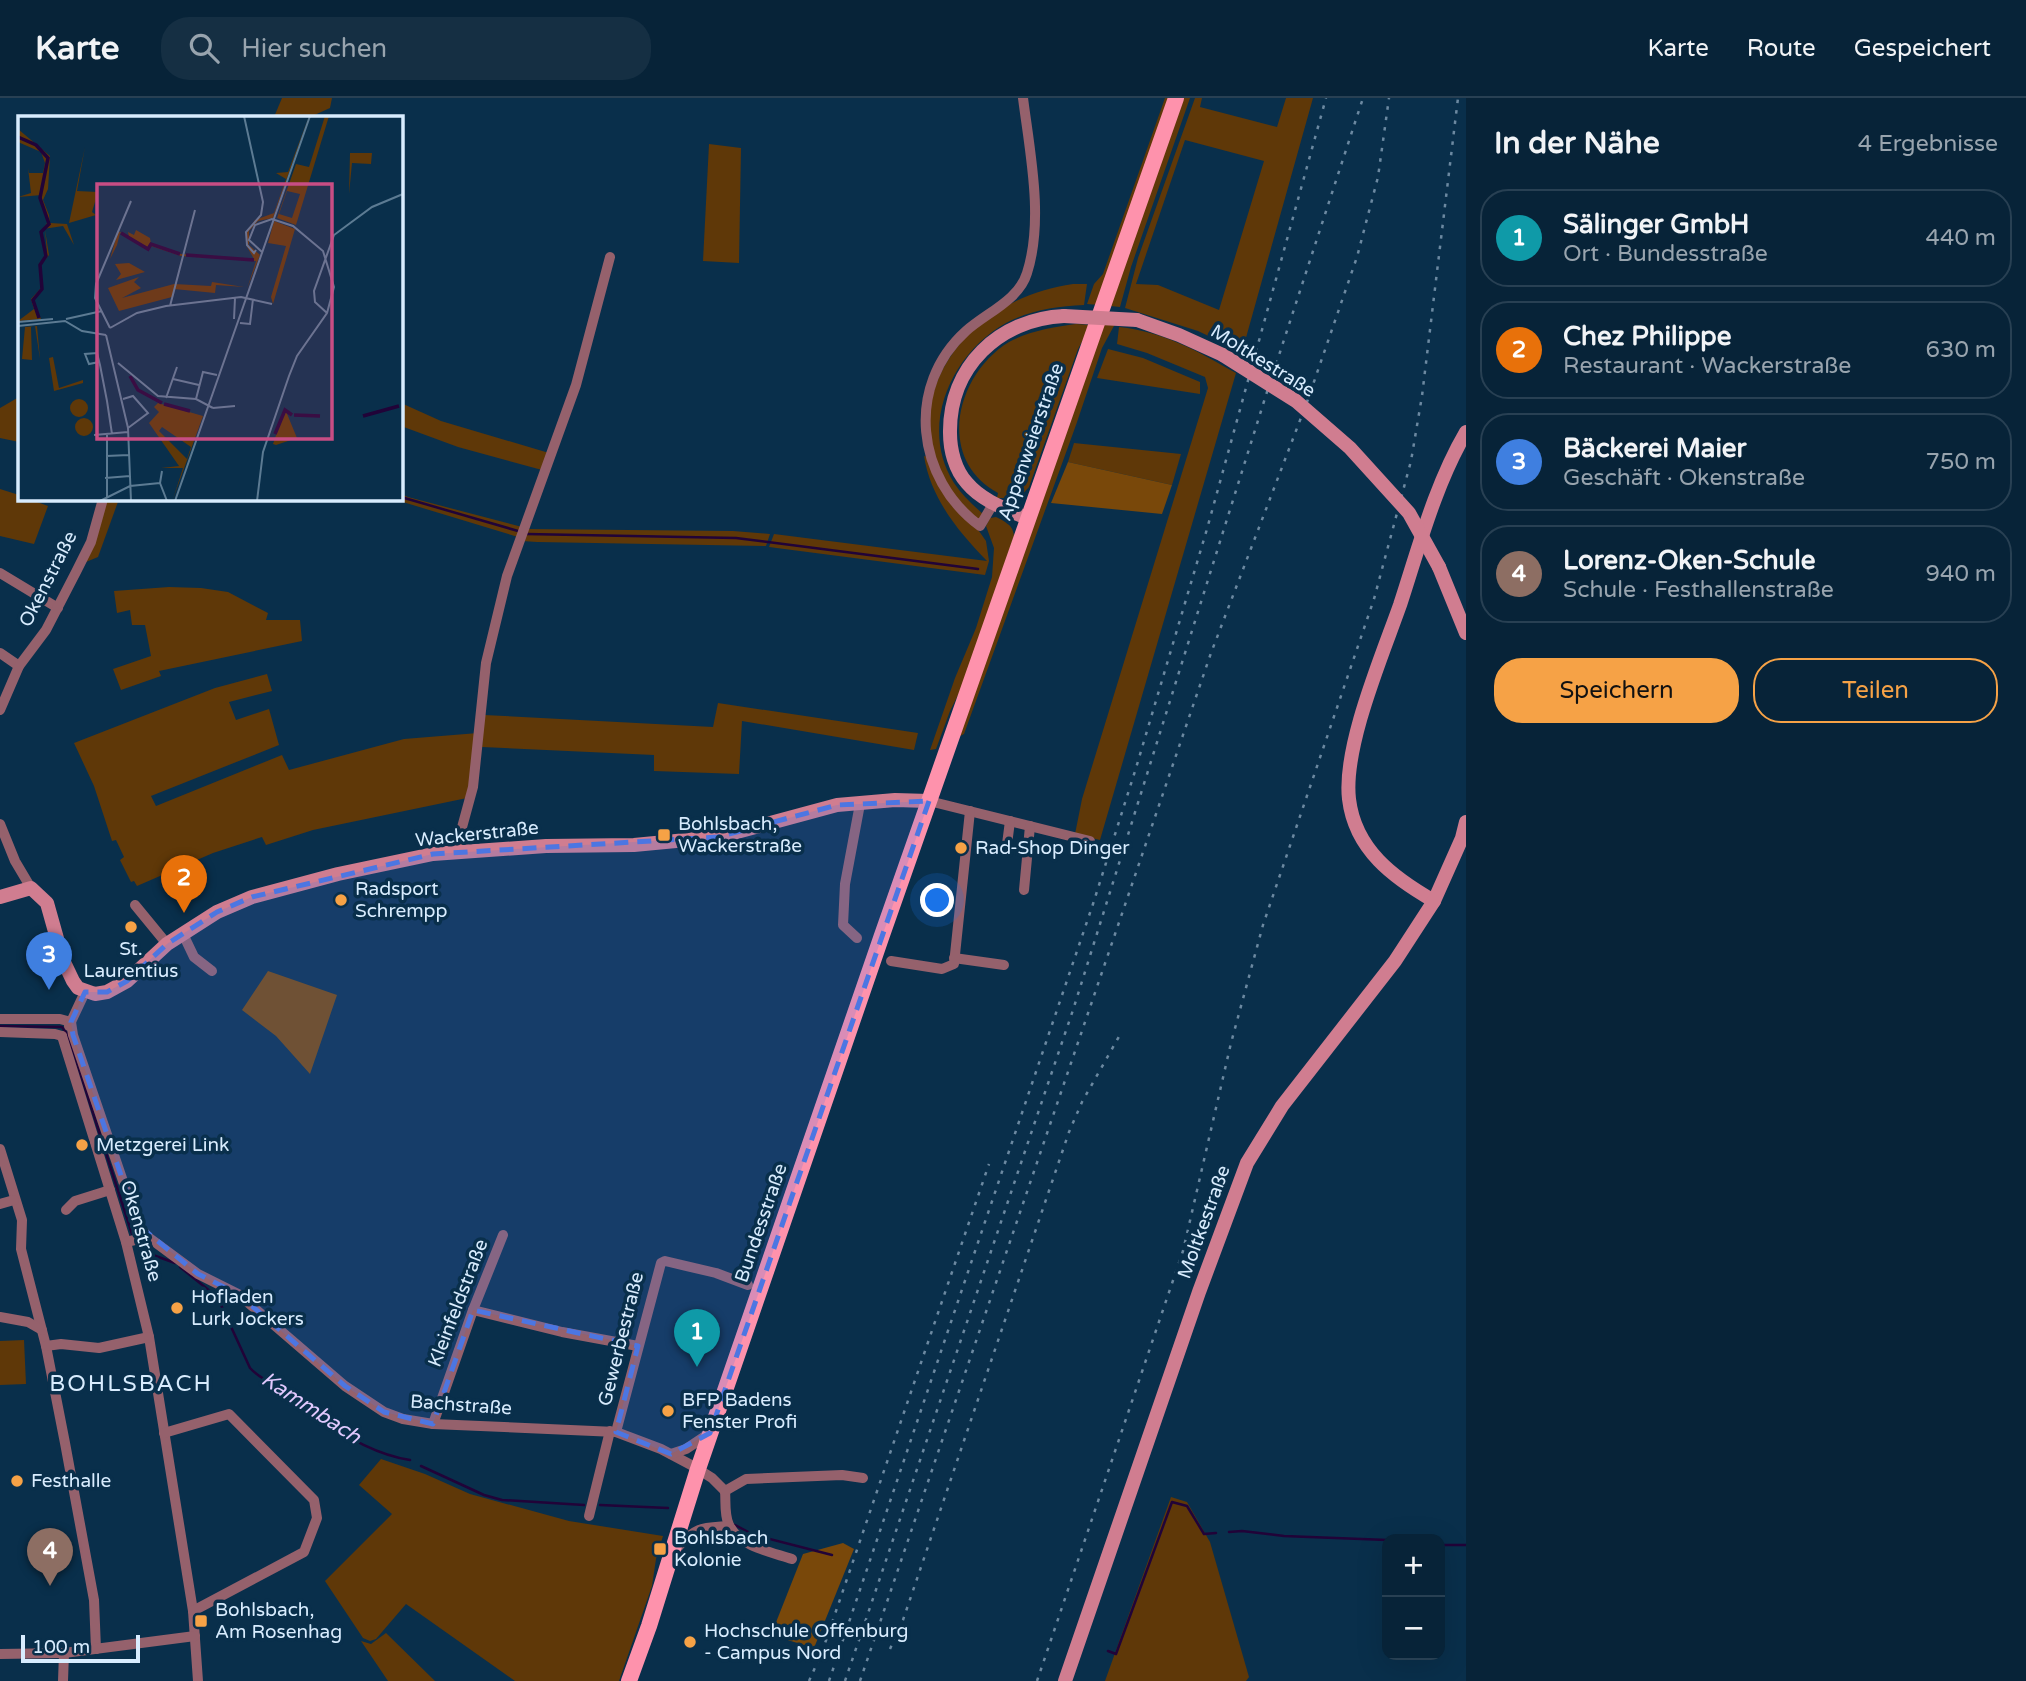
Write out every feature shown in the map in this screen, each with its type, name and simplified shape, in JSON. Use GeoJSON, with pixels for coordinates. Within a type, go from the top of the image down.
{"type":"FeatureCollection","features":[{"type":"Feature","properties":{"kind":"main road","name":"Appenweierstraße"},"geometry":{"type":"LineString","coordinates":[[881,939],[1176,98]]}},
{"type":"Feature","properties":{"kind":"main road","name":"Bundesstraße"},"geometry":{"type":"LineString","coordinates":[[629,1681],[710,1433],[881,939]]}},
{"type":"Feature","properties":{"kind":"street"},"geometry":{"type":"LineString","coordinates":[[993,503],[980,526],[952,500],[931,461],[926,413],[934,378],[946,356],[965,332],[1021,286],[1027,274],[1036,209],[1023,98]]}},
{"type":"Feature","properties":{"kind":"street"},"geometry":{"type":"LineString","coordinates":[[455,853],[473,786],[486,663],[507,576],[576,384],[610,257]]}},
{"type":"Feature","properties":{"kind":"street","name":"Moltkestraße"},"geometry":{"type":"LineString","coordinates":[[1027,518],[976,493],[965,482],[955,463],[950,443],[950,423],[952,402],[958,383],[985,349],[1008,331],[1031,321],[1065,316],[1137,320],[1223,355],[1296,401],[1350,448],[1409,513],[1439,567],[1466,633]]}},
{"type":"Feature","properties":{"kind":"street"},"geometry":{"type":"LineString","coordinates":[[1434,901],[1389,873],[1359,832],[1349,800],[1350,760],[1434,500],[1453,454],[1466,432]]}},
{"type":"Feature","properties":{"kind":"street","name":"Okenstraße"},"geometry":{"type":"LineString","coordinates":[[0,710],[19,666],[46,630],[91,542],[103,500]]}},
{"type":"Feature","properties":{"kind":"street"},"geometry":{"type":"LineString","coordinates":[[0,573],[58,608]]}},
{"type":"Feature","properties":{"kind":"street"},"geometry":{"type":"LineString","coordinates":[[0,653],[19,666]]}},
{"type":"Feature","properties":{"kind":"street","name":"Wackerstraße"},"geometry":{"type":"LineString","coordinates":[[85,992],[107,992],[127,981],[167,944],[217,912],[251,897],[338,874],[433,854],[546,846],[634,845],[718,837],[837,805],[895,800],[929,801],[1090,841]]}},
{"type":"Feature","properties":{"kind":"street"},"geometry":{"type":"LineString","coordinates":[[857,938],[844,925],[842,904],[860,804]]}},
{"type":"Feature","properties":{"kind":"street"},"geometry":{"type":"LineString","coordinates":[[891,961],[942,969],[954,964],[970,811]]}},
{"type":"Feature","properties":{"kind":"street"},"geometry":{"type":"LineString","coordinates":[[1006,852],[1010,821]]}},
{"type":"Feature","properties":{"kind":"street","name":"Moltkestraße"},"geometry":{"type":"LineString","coordinates":[[1065,1681],[1199,1292],[1247,1163],[1282,1106],[1395,961],[1434,901],[1462,838],[1466,822]]}},
{"type":"Feature","properties":{"kind":"street"},"geometry":{"type":"LineString","coordinates":[[0,824],[15,861],[32,888],[47,903],[63,960],[73,981],[85,992],[62,1036],[0,1032]]}},
{"type":"Feature","properties":{"kind":"street"},"geometry":{"type":"LineString","coordinates":[[1024,890],[1030,826]]}},
{"type":"Feature","properties":{"kind":"street"},"geometry":{"type":"LineString","coordinates":[[0,897],[32,888]]}},
{"type":"Feature","properties":{"kind":"street"},"geometry":{"type":"LineString","coordinates":[[135,905],[167,944]]}},
{"type":"Feature","properties":{"kind":"street"},"geometry":{"type":"LineString","coordinates":[[183,934],[194,957],[212,971]]}},
{"type":"Feature","properties":{"kind":"street"},"geometry":{"type":"LineString","coordinates":[[954,958],[1004,965]]}},
{"type":"Feature","properties":{"kind":"street"},"geometry":{"type":"LineString","coordinates":[[0,1019],[64,1019],[70,1025]]}},
{"type":"Feature","properties":{"kind":"street","name":"Bachstraße"},"geometry":{"type":"LineString","coordinates":[[70,1025],[138,1225],[148,1237],[198,1274],[238,1294],[345,1386],[384,1412],[403,1419],[433,1423],[613,1431],[671,1454],[712,1478],[725,1491]]}},
{"type":"Feature","properties":{"kind":"street","name":"Okenstraße"},"geometry":{"type":"LineString","coordinates":[[62,1036],[126,1242],[149,1337],[193,1611],[198,1681]]}},
{"type":"Feature","properties":{"kind":"street"},"geometry":{"type":"LineString","coordinates":[[0,1149],[22,1220],[21,1249],[46,1346],[94,1600],[96,1649]]}},
{"type":"Feature","properties":{"kind":"street"},"geometry":{"type":"LineString","coordinates":[[66,1210],[75,1201],[110,1190]]}},
{"type":"Feature","properties":{"kind":"street"},"geometry":{"type":"LineString","coordinates":[[0,1204],[15,1200]]}},
{"type":"Feature","properties":{"kind":"street","name":"Kleinfeldstraße"},"geometry":{"type":"LineString","coordinates":[[433,1423],[472,1310],[503,1235]]}},
{"type":"Feature","properties":{"kind":"street"},"geometry":{"type":"LineString","coordinates":[[126,1242],[148,1237]]}},
{"type":"Feature","properties":{"kind":"street","name":"Gewerbestraße"},"geometry":{"type":"LineString","coordinates":[[613,1431],[661,1263],[665,1261],[716,1273],[748,1285]]}},
{"type":"Feature","properties":{"kind":"street"},"geometry":{"type":"LineString","coordinates":[[472,1310],[562,1332],[638,1346]]}},
{"type":"Feature","properties":{"kind":"street"},"geometry":{"type":"LineString","coordinates":[[0,1317],[28,1322],[42,1331]]}},
{"type":"Feature","properties":{"kind":"street"},"geometry":{"type":"LineString","coordinates":[[46,1346],[61,1344],[99,1348],[149,1337]]}},
{"type":"Feature","properties":{"kind":"street"},"geometry":{"type":"LineString","coordinates":[[164,1433],[229,1413],[314,1500],[317,1518],[304,1552],[193,1611]]}},
{"type":"Feature","properties":{"kind":"street"},"geometry":{"type":"LineString","coordinates":[[589,1516],[613,1431]]}},
{"type":"Feature","properties":{"kind":"street"},"geometry":{"type":"LineString","coordinates":[[671,1454],[686,1449],[710,1433]]}},
{"type":"Feature","properties":{"kind":"street"},"geometry":{"type":"LineString","coordinates":[[792,1559],[752,1546],[729,1526],[725,1491],[746,1479],[842,1475],[863,1478]]}},
{"type":"Feature","properties":{"kind":"street"},"geometry":{"type":"LineString","coordinates":[[673,1552],[690,1533],[701,1528],[729,1526]]}},
{"type":"Feature","properties":{"kind":"street"},"geometry":{"type":"LineString","coordinates":[[0,1654],[64,1653],[195,1636]]}},
{"type":"Feature","properties":{"kind":"street"},"geometry":{"type":"LineString","coordinates":[[63,1681],[64,1653]]}},
{"type":"Feature","properties":{"kind":"highlighted area"},"geometry":{"type":"Polygon","coordinates":[[[929,801],[710,1433],[671,1454],[616,1432],[638,1346],[473,1310],[433,1424],[384,1412],[345,1386],[238,1294],[198,1274],[138,1225],[73,1035],[71,1022],[85,992],[107,992],[127,981],[167,944],[217,912],[252,897],[433,854],[718,837],[837,805],[929,801]]]}},
{"type":"Feature","properties":{"kind":"shaded area"},"geometry":{"type":"Polygon","coordinates":[[[282,98],[332,98],[330,108],[312,116],[274,116],[282,98]]]}},
{"type":"Feature","properties":{"kind":"shaded area"},"geometry":{"type":"Polygon","coordinates":[[[1165,98],[1172,98],[1099,305],[1087,304],[1094,284],[1103,274],[1165,98]]]}},
{"type":"Feature","properties":{"kind":"shaded area"},"geometry":{"type":"Polygon","coordinates":[[[1184,98],[1190,98],[1131,267],[1120,307],[1110,306],[1184,98]]]}},
{"type":"Feature","properties":{"kind":"shaded area"},"geometry":{"type":"Polygon","coordinates":[[[1195,98],[1202,98],[1200,107],[1277,127],[1286,98],[1313,98],[1242,352],[1198,331],[1125,308],[1138,258],[1195,98]],[[1185,140],[1136,284],[1158,285],[1219,310],[1264,161],[1185,140]]]}},
{"type":"Feature","properties":{"kind":"shaded area"},"geometry":{"type":"Polygon","coordinates":[[[709,144],[741,148],[739,263],[703,261],[709,144]]]}},
{"type":"Feature","properties":{"kind":"shaded area"},"geometry":{"type":"Polygon","coordinates":[[[1073,284],[1087,284],[1084,305],[1044,309],[1006,323],[987,336],[970,353],[956,372],[946,393],[940,415],[939,438],[944,461],[954,483],[983,514],[976,518],[946,482],[931,444],[930,407],[942,372],[963,340],[993,314],[1030,295],[1073,284]]]}},
{"type":"Feature","properties":{"kind":"shaded area"},"geometry":{"type":"Polygon","coordinates":[[[1104,323],[1115,324],[1102,348],[964,734],[958,737],[1104,323]]]}},
{"type":"Feature","properties":{"kind":"shaded area"},"geometry":{"type":"Polygon","coordinates":[[[1076,324],[1091,325],[1078,349],[1029,487],[1019,498],[997,498],[998,493],[978,478],[966,460],[960,439],[960,417],[966,395],[976,374],[991,356],[1009,342],[1033,332],[1076,324]]]}},
{"type":"Feature","properties":{"kind":"shaded area"},"geometry":{"type":"Polygon","coordinates":[[[1119,327],[1166,338],[1236,373],[1100,840],[1075,834],[1082,799],[1208,388],[1205,377],[1147,353],[1117,344],[1119,327]]]}},
{"type":"Feature","properties":{"kind":"shaded area"},"geometry":{"type":"Polygon","coordinates":[[[1108,349],[1143,358],[1200,382],[1200,394],[1097,378],[1108,349]]]}},
{"type":"Feature","properties":{"kind":"shaded area"},"geometry":{"type":"Polygon","coordinates":[[[18,398],[18,442],[0,438],[0,408],[18,398]]]}},
{"type":"Feature","properties":{"kind":"shaded area"},"geometry":{"type":"Polygon","coordinates":[[[402,403],[441,421],[549,453],[542,470],[458,447],[402,426],[402,403]]]}},
{"type":"Feature","properties":{"kind":"shaded area"},"geometry":{"type":"Polygon","coordinates":[[[1074,443],[1181,454],[1172,485],[1068,462],[1074,443]]]}},
{"type":"Feature","properties":{"kind":"shaded area"},"geometry":{"type":"Polygon","coordinates":[[[924,456],[986,541],[989,561],[985,575],[769,547],[774,534],[987,561],[966,538],[939,500],[924,456]]]}},
{"type":"Feature","properties":{"kind":"shaded area"},"geometry":{"type":"Polygon","coordinates":[[[1068,462],[1172,485],[1162,514],[1051,503],[1068,462]]]}},
{"type":"Feature","properties":{"kind":"shaded area"},"geometry":{"type":"Polygon","coordinates":[[[0,489],[18,495],[18,500],[32,500],[48,506],[34,544],[0,536],[0,489]]]}},
{"type":"Feature","properties":{"kind":"shaded area"},"geometry":{"type":"Polygon","coordinates":[[[402,494],[522,527],[518,537],[396,500],[402,500],[402,494]]]}},
{"type":"Feature","properties":{"kind":"shaded area"},"geometry":{"type":"Polygon","coordinates":[[[108,500],[119,500],[98,557],[86,562],[108,500]]]}},
{"type":"Feature","properties":{"kind":"shaded area"},"geometry":{"type":"Polygon","coordinates":[[[996,517],[1011,526],[1014,536],[963,685],[936,749],[930,750],[976,628],[992,577],[994,548],[986,526],[990,518],[996,517]]]}},
{"type":"Feature","properties":{"kind":"shaded area"},"geometry":{"type":"Polygon","coordinates":[[[527,529],[733,531],[770,534],[766,546],[522,541],[527,529]]]}},
{"type":"Feature","properties":{"kind":"shaded area"},"geometry":{"type":"Polygon","coordinates":[[[169,587],[228,592],[268,613],[266,620],[300,620],[302,641],[159,671],[161,676],[121,690],[113,669],[151,656],[145,625],[132,625],[130,610],[117,613],[114,591],[169,587]]]}},
{"type":"Feature","properties":{"kind":"shaded area"},"geometry":{"type":"Polygon","coordinates":[[[267,674],[272,691],[229,702],[236,720],[269,709],[279,745],[151,796],[156,806],[282,755],[289,770],[404,739],[478,733],[467,798],[313,830],[266,845],[262,837],[213,853],[137,886],[134,881],[131,882],[120,860],[124,857],[116,840],[112,841],[94,786],[74,743],[215,688],[267,674]]]}},
{"type":"Feature","properties":{"kind":"shaded area"},"geometry":{"type":"Polygon","coordinates":[[[718,703],[918,733],[914,750],[742,721],[739,774],[654,771],[654,755],[482,747],[484,715],[713,727],[718,703]]]}},
{"type":"Feature","properties":{"kind":"shaded area"},"geometry":{"type":"Polygon","coordinates":[[[268,971],[337,995],[310,1074],[276,1036],[242,1010],[268,971]]]}},
{"type":"Feature","properties":{"kind":"shaded area"},"geometry":{"type":"Polygon","coordinates":[[[24,1340],[26,1384],[0,1385],[0,1341],[24,1340]]]}},
{"type":"Feature","properties":{"kind":"shaded area"},"geometry":{"type":"Polygon","coordinates":[[[381,1459],[425,1474],[470,1494],[569,1521],[663,1536],[652,1586],[619,1681],[515,1681],[406,1604],[376,1639],[370,1641],[363,1638],[325,1581],[392,1514],[359,1485],[381,1459]]]}},
{"type":"Feature","properties":{"kind":"shaded area"},"geometry":{"type":"Polygon","coordinates":[[[1171,1497],[1187,1502],[1210,1542],[1249,1677],[1246,1681],[1105,1681],[1171,1497]]]}},
{"type":"Feature","properties":{"kind":"shaded area"},"geometry":{"type":"Polygon","coordinates":[[[843,1543],[854,1549],[814,1648],[771,1635],[803,1554],[843,1543]]]}},
{"type":"Feature","properties":{"kind":"shaded area"},"geometry":{"type":"Polygon","coordinates":[[[386,1633],[435,1681],[388,1681],[361,1641],[371,1644],[386,1633]]]}},
{"type":"Feature","properties":{"kind":"waterway"},"geometry":{"type":"LineString","coordinates":[[402,497],[518,531]]}},
{"type":"Feature","properties":{"kind":"waterway"},"geometry":{"type":"LineString","coordinates":[[526,534],[736,538],[978,569]]}},
{"type":"Feature","properties":{"kind":"waterway","name":"Kammbach"},"geometry":{"type":"LineString","coordinates":[[0,1026],[62,1027],[68,1035],[132,1234]]}},
{"type":"Feature","properties":{"kind":"waterway","name":"Kammbach"},"geometry":{"type":"LineString","coordinates":[[142,1251],[175,1263]]}},
{"type":"Feature","properties":{"kind":"waterway","name":"Kammbach"},"geometry":{"type":"LineString","coordinates":[[180,1267],[211,1292],[221,1305],[250,1368],[297,1398],[312,1413],[346,1435],[371,1448],[410,1460]]}},
{"type":"Feature","properties":{"kind":"waterway","name":"Kammbach"},"geometry":{"type":"LineString","coordinates":[[421,1466],[484,1495],[502,1500],[584,1505]]}},
{"type":"Feature","properties":{"kind":"waterway"},"geometry":{"type":"LineString","coordinates":[[1108,1651],[1116,1654],[1172,1502],[1187,1506],[1204,1534],[1216,1533]]}},
{"type":"Feature","properties":{"kind":"waterway","name":"Kammbach"},"geometry":{"type":"LineString","coordinates":[[600,1505],[668,1508]]}},
{"type":"Feature","properties":{"kind":"waterway","name":"Kammbach"},"geometry":{"type":"LineString","coordinates":[[735,1525],[754,1535],[832,1555]]}},
{"type":"Feature","properties":{"kind":"waterway"},"geometry":{"type":"LineString","coordinates":[[1229,1532],[1382,1540]]}},
{"type":"Feature","properties":{"kind":"waterway"},"geometry":{"type":"LineString","coordinates":[[1445,1545],[1466,1545]]}},
{"type":"Feature","properties":{"kind":"railway"},"geometry":{"type":"LineString","coordinates":[[829,1681],[1093,904],[1136,768],[1207,529],[1326,98]]}},
{"type":"Feature","properties":{"kind":"railway"},"geometry":{"type":"LineString","coordinates":[[845,1681],[1073,1010],[1266,395],[1363,98]]}},
{"type":"Feature","properties":{"kind":"railway"},"geometry":{"type":"LineString","coordinates":[[860,1681],[1211,653],[1307,402],[1357,257],[1378,177],[1389,98]]}},
{"type":"Feature","properties":{"kind":"railway"},"geometry":{"type":"LineString","coordinates":[[1037,1681],[1183,1251],[1231,1043],[1263,925],[1374,599],[1411,461],[1422,396],[1458,98]]}},
{"type":"Feature","properties":{"kind":"railway"},"geometry":{"type":"LineString","coordinates":[[890,1649],[903,1620],[1069,1132],[1082,1102],[1121,1033]]}},
{"type":"Feature","properties":{"kind":"railway"},"geometry":{"type":"LineString","coordinates":[[809,1681],[822,1652],[989,1164]]}},
{"type":"Feature","properties":{"kind":"place","name":"Bohlsbach, Wackerstraße"},"geometry":{"type":"Point","coordinates":[664,835]}},
{"type":"Feature","properties":{"kind":"place","name":"Rad-Shop Dinger"},"geometry":{"type":"Point","coordinates":[961,848]}},
{"type":"Feature","properties":{"kind":"place","name":"Radsport Schrempp"},"geometry":{"type":"Point","coordinates":[341,900]}},
{"type":"Feature","properties":{"kind":"place","name":"Chez Philippe"},"geometry":{"type":"Point","coordinates":[184,913]}},
{"type":"Feature","properties":{"kind":"place","name":"St. Laurentius"},"geometry":{"type":"Point","coordinates":[131,927]}},
{"type":"Feature","properties":{"kind":"place","name":"Bäckerei Maier"},"geometry":{"type":"Point","coordinates":[49,990]}},
{"type":"Feature","properties":{"kind":"place","name":"Metzgerei Link"},"geometry":{"type":"Point","coordinates":[82,1145]}},
{"type":"Feature","properties":{"kind":"place","name":"Hofladen Lurk Jockers"},"geometry":{"type":"Point","coordinates":[177,1308]}},
{"type":"Feature","properties":{"kind":"place","name":"Sälinger GmbH"},"geometry":{"type":"Point","coordinates":[697,1367]}},
{"type":"Feature","properties":{"kind":"place","name":"BFP Badens Fenster Profi"},"geometry":{"type":"Point","coordinates":[668,1411]}},
{"type":"Feature","properties":{"kind":"place","name":"Festhalle"},"geometry":{"type":"Point","coordinates":[17,1481]}},
{"type":"Feature","properties":{"kind":"place","name":"Bohlsbach Kolonie"},"geometry":{"type":"Point","coordinates":[660,1549]}},
{"type":"Feature","properties":{"kind":"place","name":"Lorenz-Oken-Schule"},"geometry":{"type":"Point","coordinates":[50,1586]}},
{"type":"Feature","properties":{"kind":"place","name":"Bohlsbach, Am Rosenhag"},"geometry":{"type":"Point","coordinates":[201,1621]}},
{"type":"Feature","properties":{"kind":"place","name":"Hochschule Offenburg - Campus Nord"},"geometry":{"type":"Point","coordinates":[690,1642]}},
{"type":"Feature","properties":{"kind":"district","name":"BOHLSBACH"},"geometry":{"type":"Point","coordinates":[131,1384]}}]}
